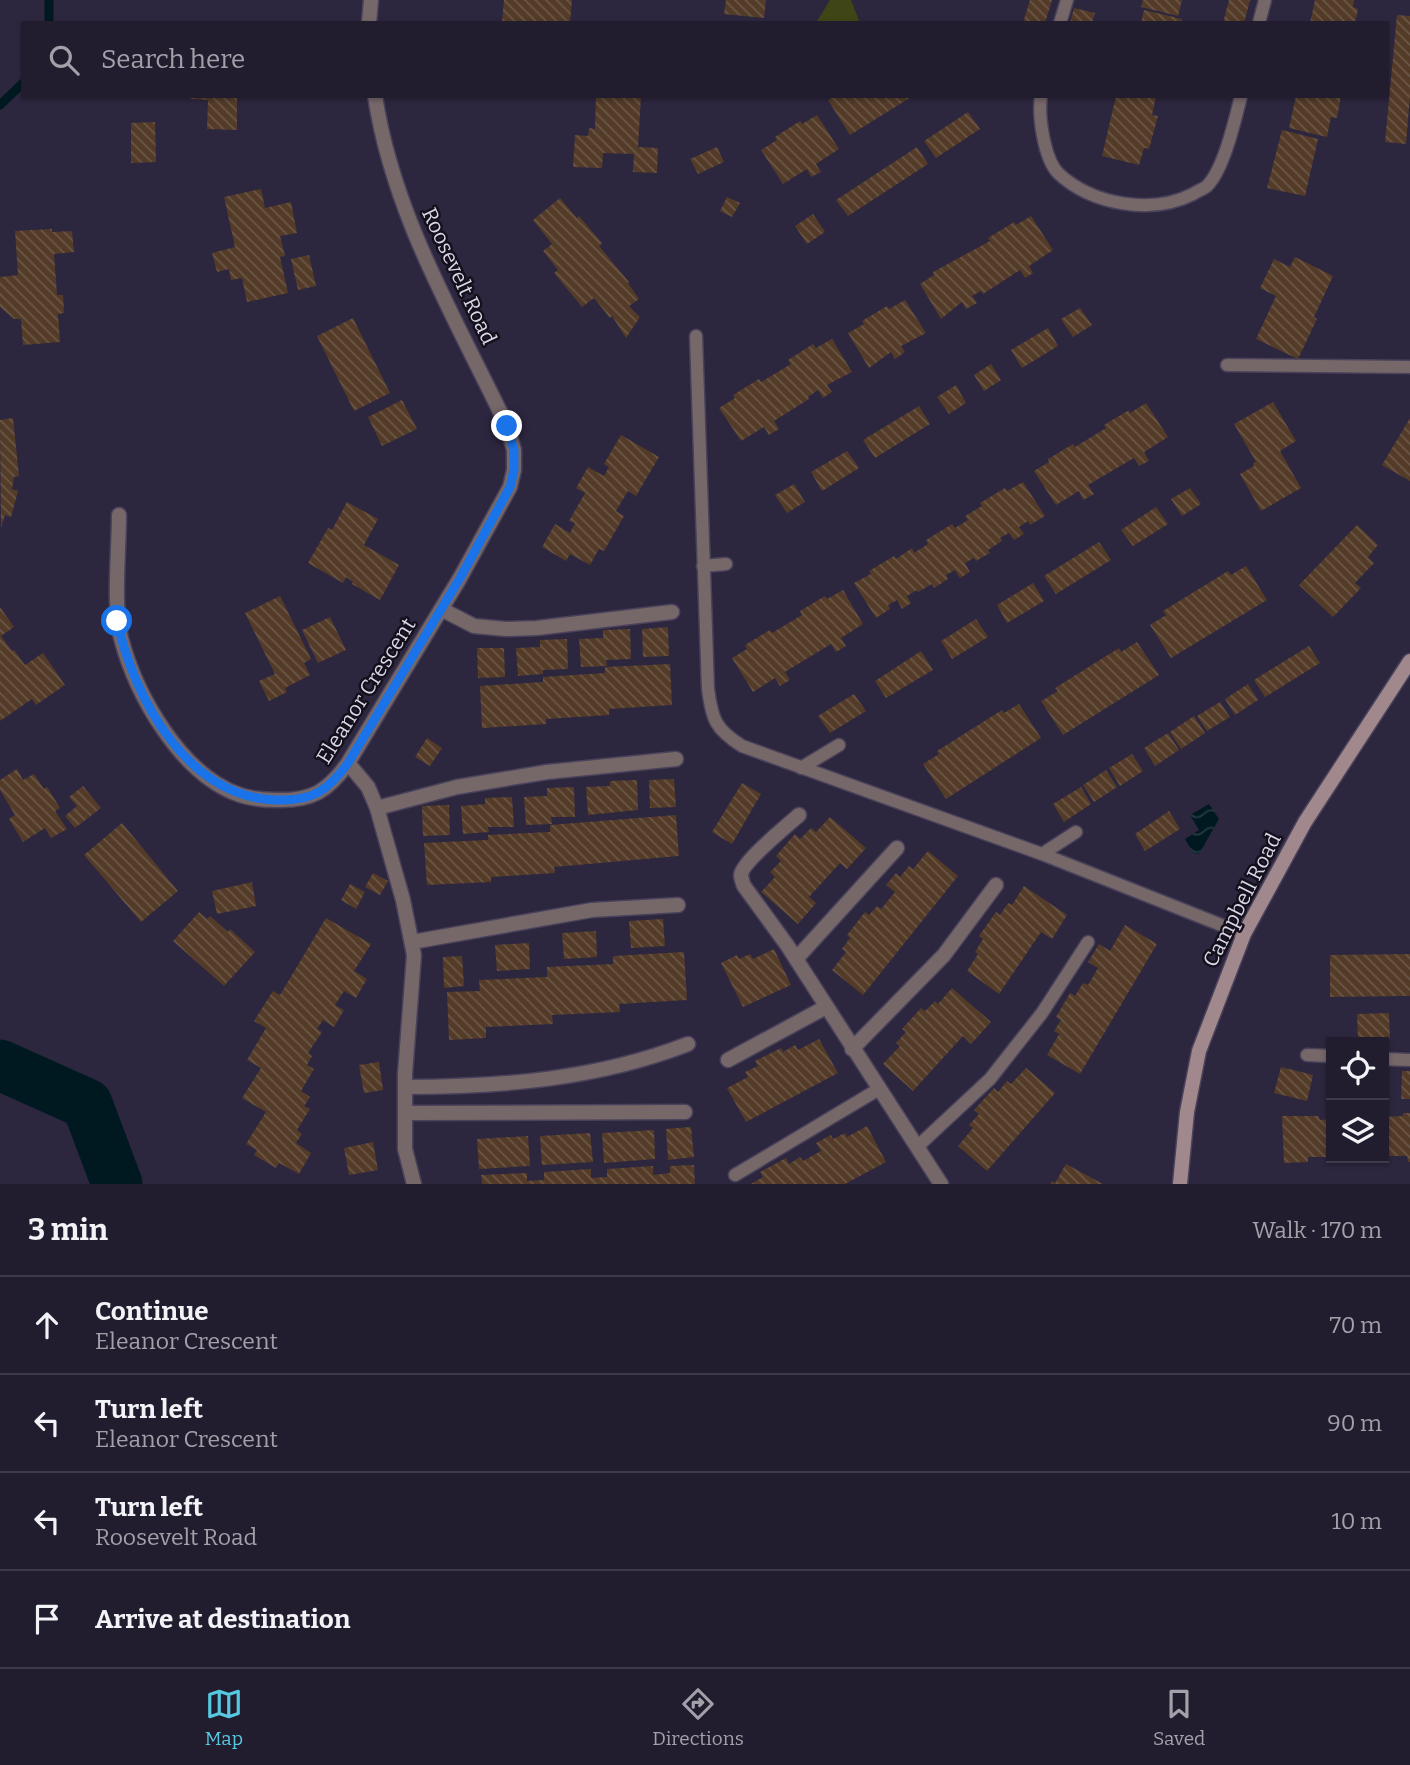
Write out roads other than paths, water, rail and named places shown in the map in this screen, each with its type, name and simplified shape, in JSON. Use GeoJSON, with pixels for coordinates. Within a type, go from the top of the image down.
{"type":"FeatureCollection","features":[{"type":"Feature","properties":{"kind":"street"},"geometry":{"type":"LineString","coordinates":[[369,21],[370,0]]}},
{"type":"Feature","properties":{"kind":"street","name":"Roosevelt Road"},"geometry":{"type":"LineString","coordinates":[[375,98],[378,120],[399,193],[424,257],[507,426],[514,450],[514,470]]}},
{"type":"Feature","properties":{"kind":"street","name":"Eleanor Crescent"},"geometry":{"type":"LineString","coordinates":[[119,515],[117,608],[122,640],[157,720],[198,769],[239,795],[258,799],[307,798],[335,782],[348,763],[441,609],[510,487],[514,470]]}},
{"type":"Feature","properties":{"kind":"street"},"geometry":{"type":"LineString","coordinates":[[441,609],[474,626],[506,629],[537,628],[672,612]]}},
{"type":"Feature","properties":{"kind":"street","name":"Campbell Road"},"geometry":{"type":"LineString","coordinates":[[1180,1184],[1187,1112],[1199,1051],[1244,934],[1305,822],[1410,661]]}},
{"type":"Feature","properties":{"kind":"street"},"geometry":{"type":"LineString","coordinates":[[377,808],[457,787],[547,772],[676,759]]}},
{"type":"Feature","properties":{"kind":"street"},"geometry":{"type":"LineString","coordinates":[[348,763],[368,787],[377,808],[412,942],[414,955],[405,1149],[414,1184]]}},
{"type":"Feature","properties":{"kind":"street"},"geometry":{"type":"LineString","coordinates":[[799,815],[758,852],[741,876],[748,894],[796,959],[941,1184]]}},
{"type":"Feature","properties":{"kind":"street"},"geometry":{"type":"LineString","coordinates":[[796,959],[897,848]]}},
{"type":"Feature","properties":{"kind":"street"},"geometry":{"type":"LineString","coordinates":[[852,1049],[944,955],[996,885]]}},
{"type":"Feature","properties":{"kind":"street"},"geometry":{"type":"LineString","coordinates":[[412,942],[592,910],[678,905]]}},
{"type":"Feature","properties":{"kind":"street"},"geometry":{"type":"LineString","coordinates":[[728,1060],[826,1007]]}},
{"type":"Feature","properties":{"kind":"street"},"geometry":{"type":"LineString","coordinates":[[406,1087],[473,1087],[550,1079],[636,1061],[688,1044]]}},
{"type":"Feature","properties":{"kind":"street"},"geometry":{"type":"LineString","coordinates":[[406,1113],[685,1112]]}},
{"type":"Feature","properties":{"kind":"lane"},"geometry":{"type":"LineString","coordinates":[[1061,21],[1067,0]]}},
{"type":"Feature","properties":{"kind":"lane"},"geometry":{"type":"LineString","coordinates":[[1260,21],[1265,0]]}},
{"type":"Feature","properties":{"kind":"lane"},"geometry":{"type":"LineString","coordinates":[[1041,98],[1043,135],[1056,171],[1075,186],[1099,197],[1128,204],[1156,206],[1181,200],[1207,186],[1220,163],[1232,132],[1240,98]]}},
{"type":"Feature","properties":{"kind":"lane"},"geometry":{"type":"LineString","coordinates":[[696,336],[708,689],[711,711],[720,732],[742,746],[1041,854],[1244,934]]}},
{"type":"Feature","properties":{"kind":"lane"},"geometry":{"type":"LineString","coordinates":[[1227,365],[1410,366]]}},
{"type":"Feature","properties":{"kind":"lane"},"geometry":{"type":"LineString","coordinates":[[703,566],[726,564]]}},
{"type":"Feature","properties":{"kind":"lane"},"geometry":{"type":"LineString","coordinates":[[802,768],[839,745]]}},
{"type":"Feature","properties":{"kind":"lane"},"geometry":{"type":"LineString","coordinates":[[1041,854],[1076,832]]}},
{"type":"Feature","properties":{"kind":"lane"},"geometry":{"type":"LineString","coordinates":[[917,1147],[990,1079],[1042,1013],[1088,942]]}},
{"type":"Feature","properties":{"kind":"lane"},"geometry":{"type":"LineString","coordinates":[[1307,1055],[1326,1056]]}},
{"type":"Feature","properties":{"kind":"lane"},"geometry":{"type":"LineString","coordinates":[[1389,1059],[1410,1060]]}},
{"type":"Feature","properties":{"kind":"lane"},"geometry":{"type":"LineString","coordinates":[[735,1175],[879,1089]]}},
{"type":"Feature","properties":{"kind":"water"},"geometry":{"type":"Polygon","coordinates":[[[1209,804],[1219,819],[1199,854],[1193,853],[1185,839],[1199,830],[1190,815],[1209,804]]]}},
{"type":"Feature","properties":{"kind":"waterway"},"geometry":{"type":"LineString","coordinates":[[49,0],[49,21]]}},
{"type":"Feature","properties":{"kind":"waterway"},"geometry":{"type":"LineString","coordinates":[[0,105],[21,85]]}},
{"type":"Feature","properties":{"kind":"waterway"},"geometry":{"type":"LineString","coordinates":[[0,1065],[87,1104],[117,1184]]}}]}
